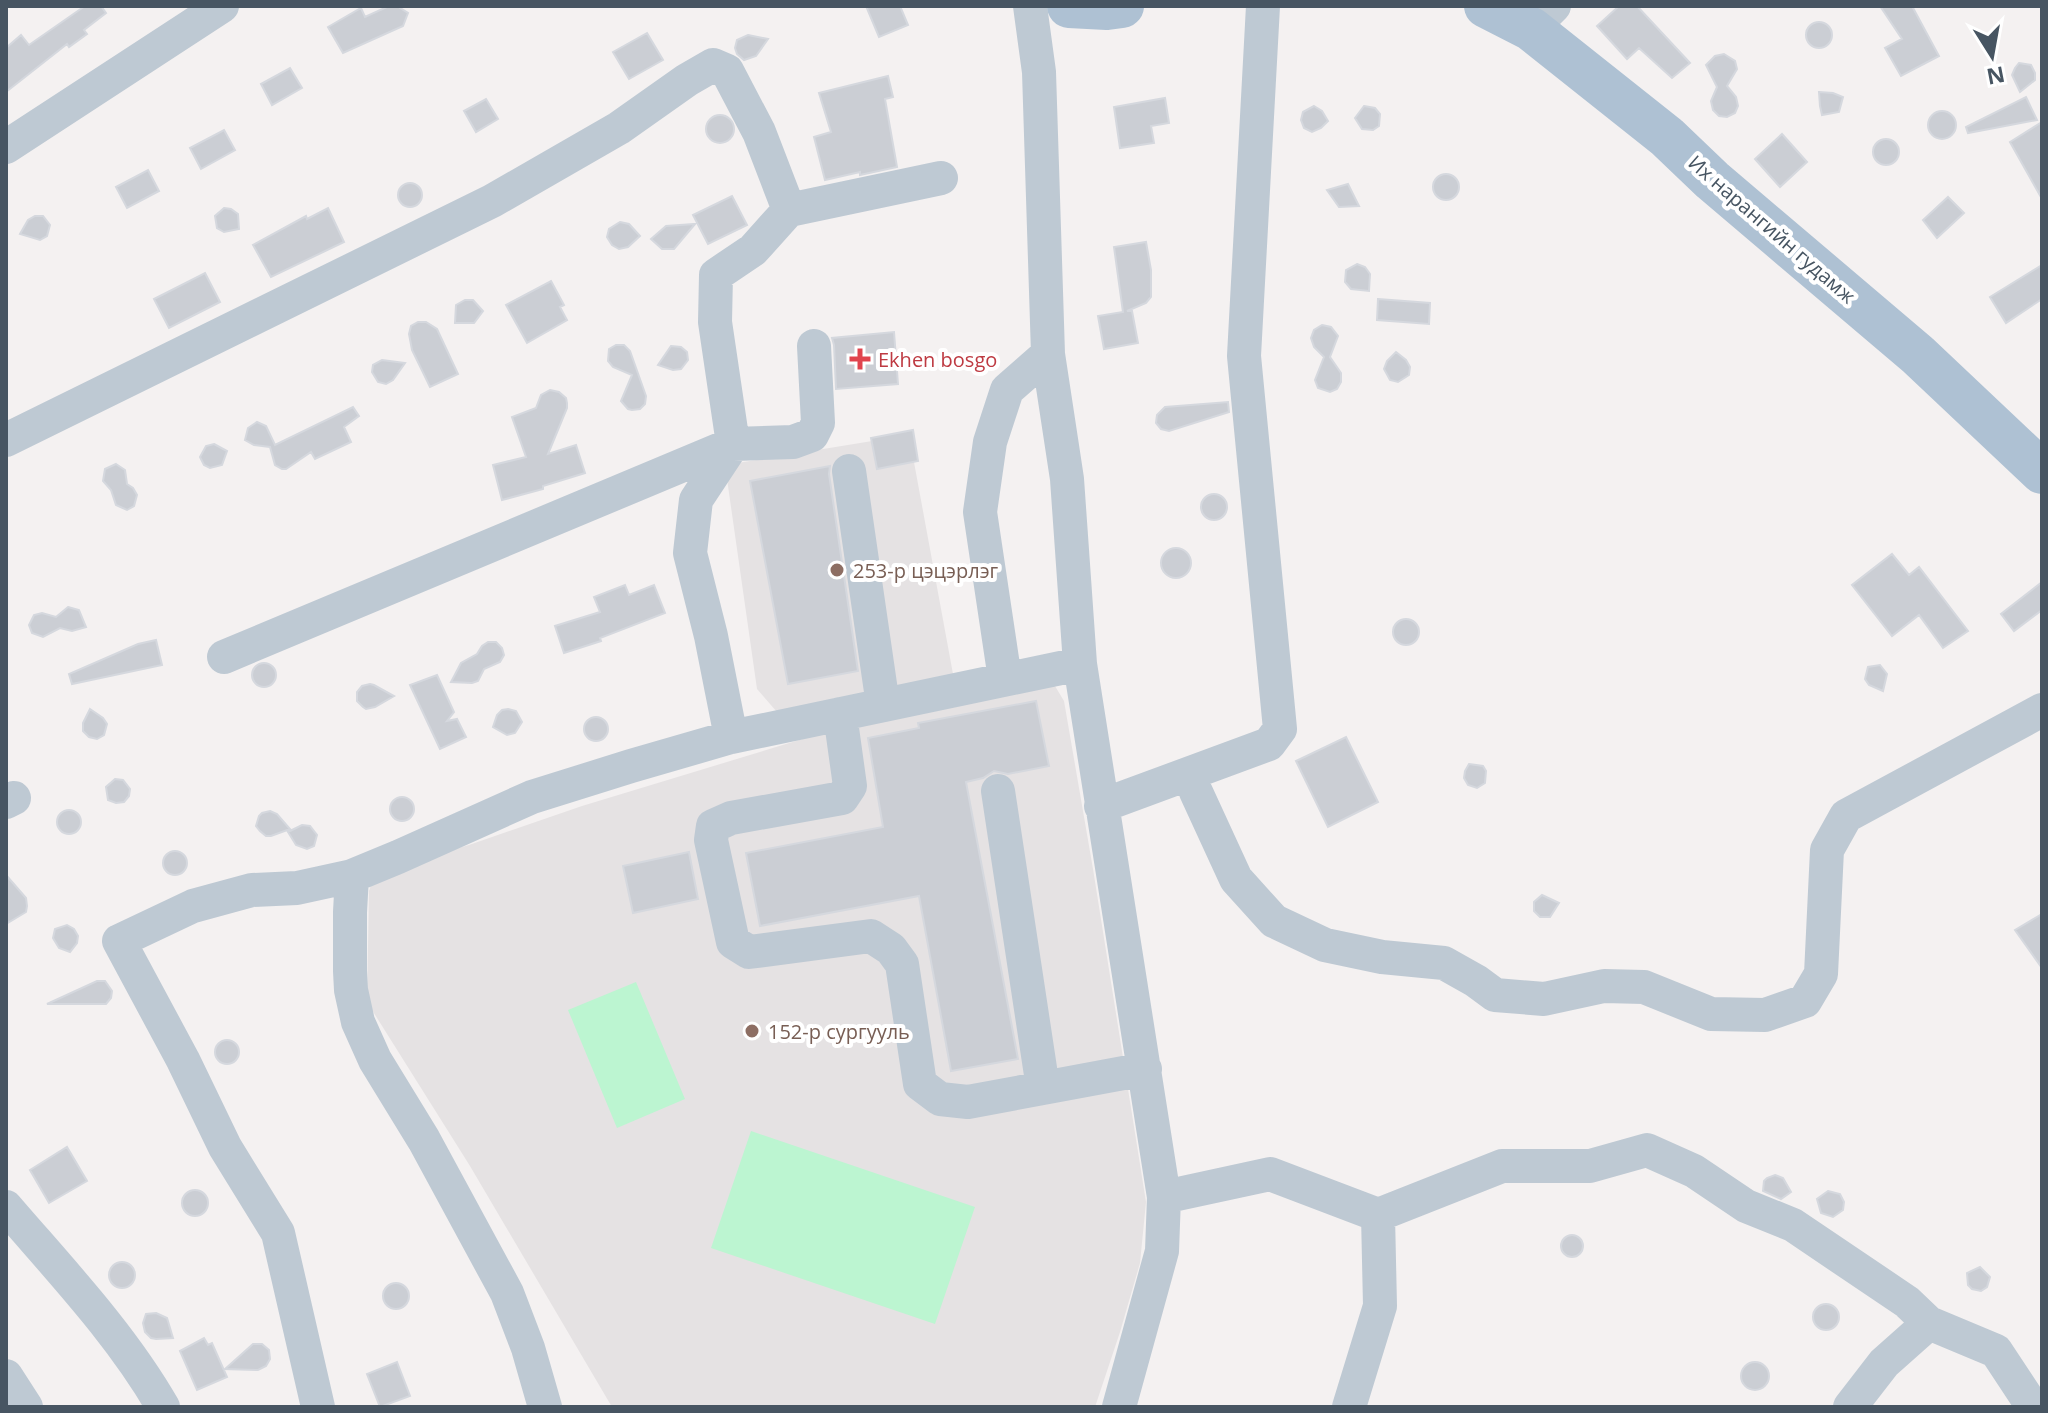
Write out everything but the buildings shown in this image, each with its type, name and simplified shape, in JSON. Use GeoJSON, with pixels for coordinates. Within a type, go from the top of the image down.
{"type":"FeatureCollection","features":[{"type":"Feature","properties":{"kind":"main road"},"geometry":{"type":"LineString","coordinates":[[1069,6],[1122,6]]}},
{"type":"Feature","properties":{"kind":"main road","name":"Их нарангийн гудамж"},"geometry":{"type":"LineString","coordinates":[[1486,6],[1542,17],[1712,180],[1918,355],[2042,472]]}},
{"type":"Feature","properties":{"kind":"street"},"geometry":{"type":"LineString","coordinates":[[6,147],[222,6]]}},
{"type":"Feature","properties":{"kind":"street"},"geometry":{"type":"LineString","coordinates":[[1030,6],[1039,72],[1048,354],[1067,479],[1080,664],[1164,1197],[1162,1251],[1119,1407]]}},
{"type":"Feature","properties":{"kind":"street"},"geometry":{"type":"LineString","coordinates":[[1101,806],[1269,744],[1280,729],[1244,356],[1263,6]]}},
{"type":"Feature","properties":{"kind":"street"},"geometry":{"type":"LineString","coordinates":[[6,440],[492,201],[619,128],[713,65],[727,71],[759,132],[789,210]]}},
{"type":"Feature","properties":{"kind":"street"},"geometry":{"type":"LineString","coordinates":[[731,737],[711,636],[690,553],[696,500],[733,444],[715,322],[716,275],[753,250],[789,210],[941,178]]}},
{"type":"Feature","properties":{"kind":"street"},"geometry":{"type":"LineString","coordinates":[[224,657],[733,444],[793,442],[812,435],[818,423],[814,346]]}},
{"type":"Feature","properties":{"kind":"street"},"geometry":{"type":"LineString","coordinates":[[1005,679],[980,512],[990,442],[1007,390],[1048,354]]}},
{"type":"Feature","properties":{"kind":"street"},"geometry":{"type":"LineString","coordinates":[[849,471],[883,705]]}},
{"type":"Feature","properties":{"kind":"street"},"geometry":{"type":"LineString","coordinates":[[318,1407],[278,1233],[225,1147],[183,1060],[119,941],[193,906],[252,890],[297,888],[352,876],[532,797],[731,737],[1080,664]]}},
{"type":"Feature","properties":{"kind":"street"},"geometry":{"type":"LineString","coordinates":[[1196,792],[1236,879],[1274,921],[1325,945],[1382,957],[1444,963],[1495,995],[1544,999],[1604,986],[1644,987],[1711,1014],[1765,1015],[1805,1001],[1821,974],[1827,850],[1846,816],[2042,710]]}},
{"type":"Feature","properties":{"kind":"street"},"geometry":{"type":"LineString","coordinates":[[840,714],[850,786],[842,798],[731,818],[713,826],[711,840],[733,942],[749,952],[871,936],[891,949],[902,964],[920,1084],[940,1099],[968,1102],[1145,1069]]}},
{"type":"Feature","properties":{"kind":"street"},"geometry":{"type":"LineString","coordinates":[[998,791],[1043,1088]]}},
{"type":"Feature","properties":{"kind":"street"},"geometry":{"type":"LineString","coordinates":[[352,876],[350,971],[358,1022],[375,1060],[424,1140],[507,1293],[528,1348],[545,1407]]}},
{"type":"Feature","properties":{"kind":"street"},"geometry":{"type":"LineString","coordinates":[[1164,1197],[1270,1174],[1378,1215],[1502,1166],[1590,1166],[1647,1150],[1694,1171],[1746,1206],[1793,1225],[1907,1302],[1929,1323],[1996,1351],[2033,1407]]}},
{"type":"Feature","properties":{"kind":"street"},"geometry":{"type":"LineString","coordinates":[[6,1207],[101,1319],[147,1379],[163,1407]]}},
{"type":"Feature","properties":{"kind":"street"},"geometry":{"type":"LineString","coordinates":[[1349,1407],[1380,1306],[1378,1215]]}},
{"type":"Feature","properties":{"kind":"street"},"geometry":{"type":"LineString","coordinates":[[1850,1407],[1884,1363],[1929,1323]]}},
{"type":"Feature","properties":{"kind":"street"},"geometry":{"type":"LineString","coordinates":[[6,1376],[26,1407]]}},
{"type":"Feature","properties":{"kind":"shaded area","name":"253-р цэцэрлэг"},"geometry":{"type":"Polygon","coordinates":[[[909,435],[953,674],[777,712],[757,689],[725,465],[909,435]]]}},
{"type":"Feature","properties":{"kind":"shaded area","name":"152-р сургууль"},"geometry":{"type":"Polygon","coordinates":[[[1055,686],[1064,701],[1146,1202],[1140,1263],[1095,1407],[612,1407],[470,1166],[367,1002],[369,891],[372,882],[412,861],[852,724],[1055,686]]]}},
{"type":"Feature","properties":{"kind":"green space"},"geometry":{"type":"Polygon","coordinates":[[[636,982],[685,1099],[617,1128],[568,1010],[636,982]]]}},
{"type":"Feature","properties":{"kind":"green space"},"geometry":{"type":"Polygon","coordinates":[[[751,1131],[975,1207],[935,1324],[711,1248],[751,1131]]]}},
{"type":"Feature","properties":{"kind":"place","name":"Ekhen bosgo"},"geometry":{"type":"Point","coordinates":[860,359]}},
{"type":"Feature","properties":{"kind":"place","name":"253-р цэцэрлэг"},"geometry":{"type":"Point","coordinates":[837,570]}},
{"type":"Feature","properties":{"kind":"place","name":"152-р сургууль"},"geometry":{"type":"Point","coordinates":[752,1031]}}]}
